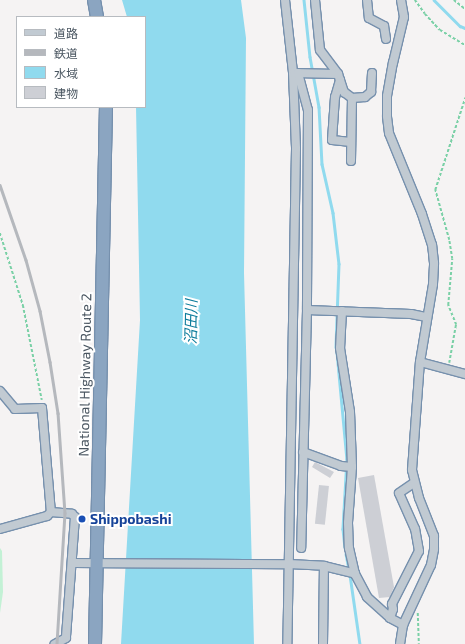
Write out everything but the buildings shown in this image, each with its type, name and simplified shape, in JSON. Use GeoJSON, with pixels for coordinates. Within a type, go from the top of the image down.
{"type":"FeatureCollection","features":[{"type":"Feature","properties":{"kind":"highway"},"geometry":{"type":"LineString","coordinates":[[94,0],[96,16]]}},
{"type":"Feature","properties":{"kind":"highway","name":"National Highway Route 2"},"geometry":{"type":"LineString","coordinates":[[95,644],[106,108]]}},
{"type":"Feature","properties":{"kind":"street"},"geometry":{"type":"LineString","coordinates":[[285,0],[295,73],[296,149],[286,565],[286,644]]}},
{"type":"Feature","properties":{"kind":"street"},"geometry":{"type":"LineString","coordinates":[[314,0],[320,50],[339,77],[344,92],[352,98],[365,97],[371,92],[372,73]]}},
{"type":"Feature","properties":{"kind":"street"},"geometry":{"type":"LineString","coordinates":[[367,0],[367,14],[369,18],[384,26],[386,39]]}},
{"type":"Feature","properties":{"kind":"street"},"geometry":{"type":"LineString","coordinates":[[400,644],[403,625],[431,565],[434,549],[434,536],[430,522],[414,483],[412,453],[420,362],[433,284],[434,263],[432,245],[422,214],[389,133],[387,116],[387,96],[404,17],[401,0]]}},
{"type":"Feature","properties":{"kind":"street"},"geometry":{"type":"LineString","coordinates":[[295,73],[339,77]]}},
{"type":"Feature","properties":{"kind":"street"},"geometry":{"type":"LineString","coordinates":[[295,73],[308,110],[307,310],[301,548]]}},
{"type":"Feature","properties":{"kind":"street"},"geometry":{"type":"LineString","coordinates":[[339,77],[335,97],[332,140],[350,142]]}},
{"type":"Feature","properties":{"kind":"street"},"geometry":{"type":"LineString","coordinates":[[351,161],[350,142],[352,98]]}},
{"type":"Feature","properties":{"kind":"street"},"geometry":{"type":"LineString","coordinates":[[307,310],[412,314],[428,317]]}},
{"type":"Feature","properties":{"kind":"street"},"geometry":{"type":"LineString","coordinates":[[342,311],[340,348],[350,412],[352,467],[348,523],[349,548],[356,574],[367,597],[390,618],[403,625]]}},
{"type":"Feature","properties":{"kind":"street"},"geometry":{"type":"LineString","coordinates":[[420,362],[448,368],[465,374]]}},
{"type":"Feature","properties":{"kind":"street"},"geometry":{"type":"LineString","coordinates":[[0,391],[15,409],[42,408],[51,512]]}},
{"type":"Feature","properties":{"kind":"street"},"geometry":{"type":"LineString","coordinates":[[303,452],[341,466],[352,467]]}},
{"type":"Feature","properties":{"kind":"street"},"geometry":{"type":"LineString","coordinates":[[390,618],[393,609],[392,604],[419,551],[415,530],[399,493],[414,483]]}},
{"type":"Feature","properties":{"kind":"street"},"geometry":{"type":"LineString","coordinates":[[0,529],[47,516],[51,512],[72,514],[75,517],[73,563],[66,638],[54,644]]}},
{"type":"Feature","properties":{"kind":"street"},"geometry":{"type":"LineString","coordinates":[[73,563],[109,562],[324,566],[356,574]]}},
{"type":"Feature","properties":{"kind":"street"},"geometry":{"type":"LineString","coordinates":[[322,644],[324,566]]}},
{"type":"Feature","properties":{"kind":"path"},"geometry":{"type":"LineString","coordinates":[[415,0],[425,14],[440,30],[465,46]]}},
{"type":"Feature","properties":{"kind":"path"},"geometry":{"type":"LineString","coordinates":[[454,0],[465,10]]}},
{"type":"Feature","properties":{"kind":"path"},"geometry":{"type":"LineString","coordinates":[[448,368],[456,325],[448,305],[452,259],[449,240],[435,190],[465,98]]}},
{"type":"Feature","properties":{"kind":"path"},"geometry":{"type":"LineString","coordinates":[[0,234],[23,305],[42,401],[42,408]]}},
{"type":"Feature","properties":{"kind":"path"},"geometry":{"type":"LineString","coordinates":[[412,604],[418,610],[419,644]]}},
{"type":"Feature","properties":{"kind":"green space"},"geometry":{"type":"Polygon","coordinates":[[[0,548],[2,551],[3,592],[0,613],[0,548]]]}},
{"type":"Feature","properties":{"kind":"water","name":"沼田川"},"geometry":{"type":"Polygon","coordinates":[[[122,0],[241,0],[246,38],[244,273],[254,644],[121,644],[140,320],[136,108],[146,108],[146,16],[127,16],[122,0]]]}},
{"type":"Feature","properties":{"kind":"waterway"},"geometry":{"type":"LineString","coordinates":[[304,0],[310,57],[319,107],[322,164],[333,213],[339,264],[336,347]]}},
{"type":"Feature","properties":{"kind":"waterway"},"geometry":{"type":"LineString","coordinates":[[434,0],[460,26],[465,28]]}},
{"type":"Feature","properties":{"kind":"waterway"},"geometry":{"type":"LineString","coordinates":[[337,352],[347,459],[343,529],[345,547]]}},
{"type":"Feature","properties":{"kind":"waterway"},"geometry":{"type":"LineString","coordinates":[[346,554],[349,570]]}},
{"type":"Feature","properties":{"kind":"waterway"},"geometry":{"type":"LineString","coordinates":[[350,575],[360,644]]}},
{"type":"Feature","properties":{"kind":"railway"},"geometry":{"type":"LineString","coordinates":[[0,185],[26,260],[40,311],[58,413],[65,513],[57,644]]}},
{"type":"Feature","properties":{"kind":"place","name":"Shippobashi"},"geometry":{"type":"Point","coordinates":[82,519]}}]}
